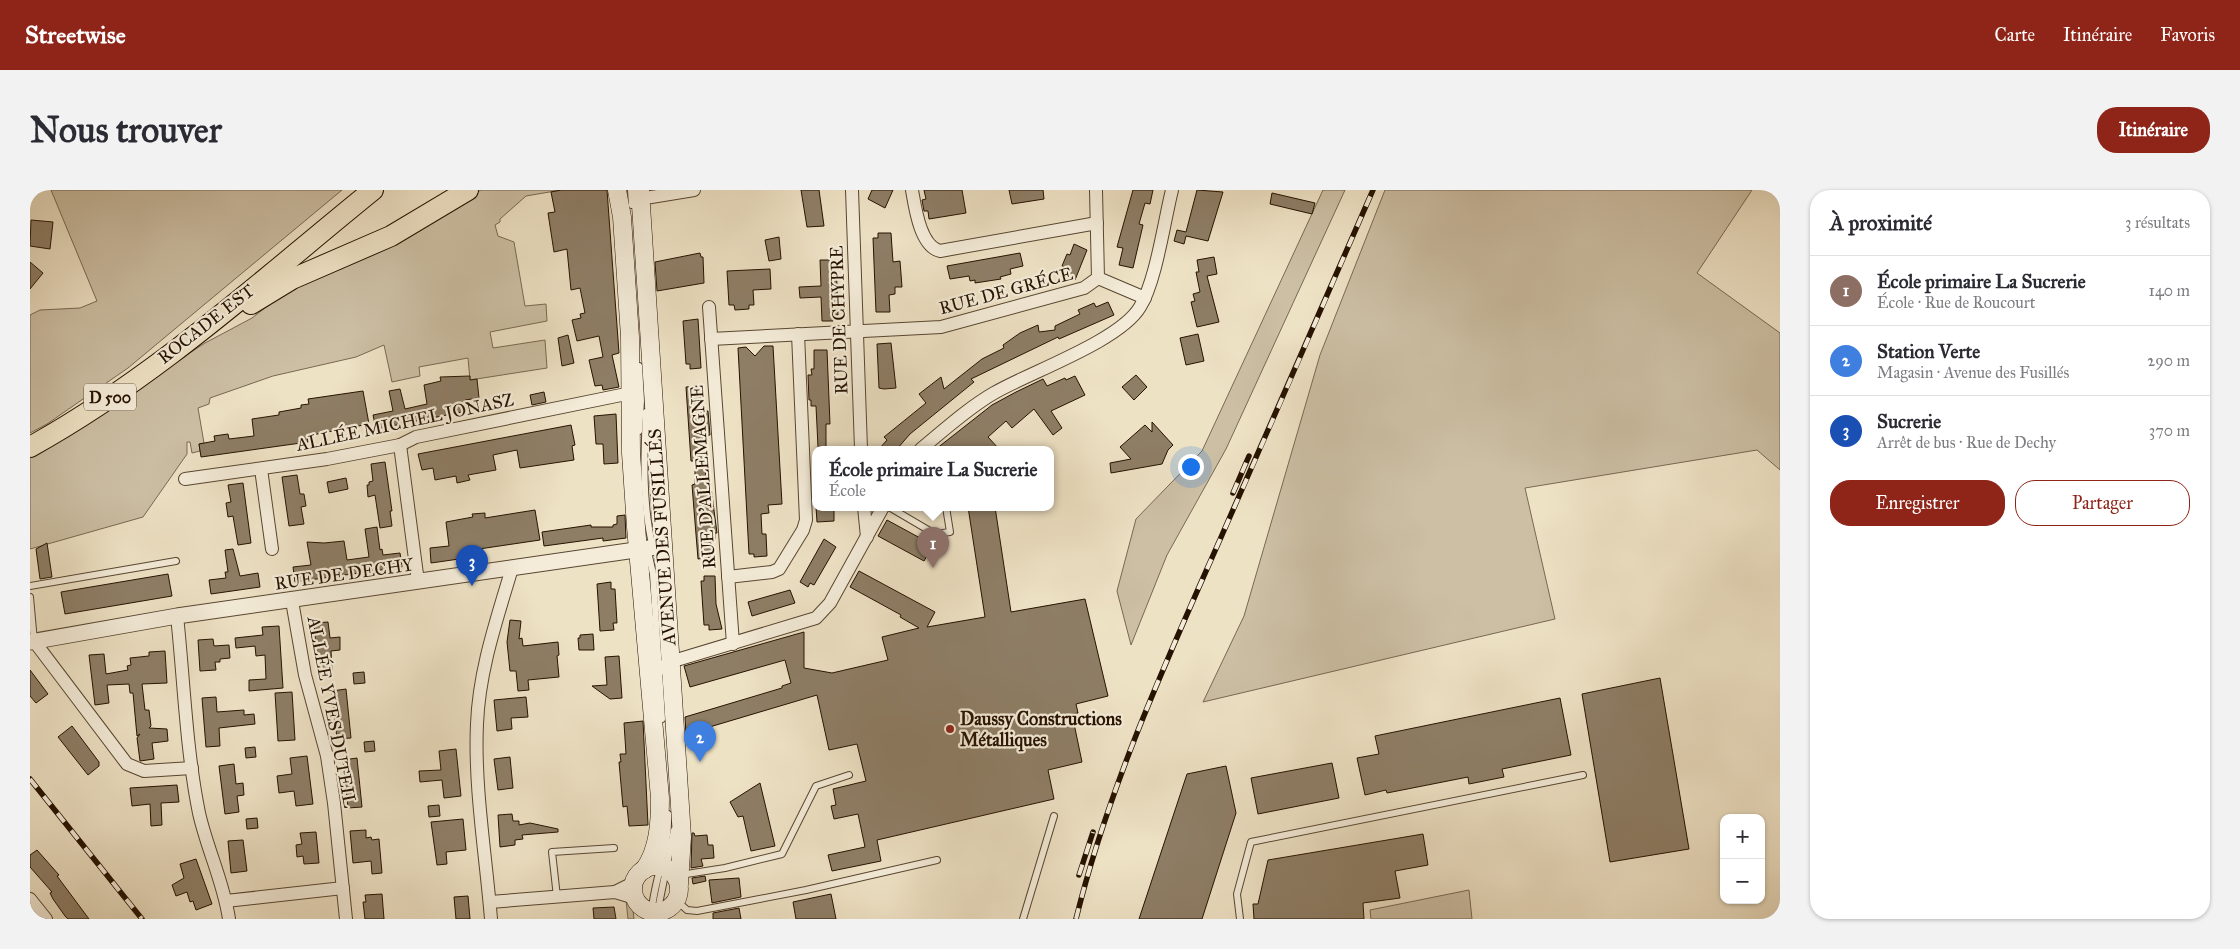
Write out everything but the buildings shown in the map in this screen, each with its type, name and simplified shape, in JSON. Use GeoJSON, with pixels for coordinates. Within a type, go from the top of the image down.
{"type":"FeatureCollection","features":[{"type":"Feature","properties":{"kind":"highway"},"geometry":{"type":"LineString","coordinates":[[278,267],[311,230],[354,190]]}},
{"type":"Feature","properties":{"kind":"highway","name":"ROCADE EST"},"geometry":{"type":"LineString","coordinates":[[30,447],[90,411],[174,350],[373,190]]}},
{"type":"Feature","properties":{"kind":"highway"},"geometry":{"type":"LineString","coordinates":[[174,350],[213,330],[276,287],[391,236],[468,190]]}},
{"type":"Feature","properties":{"kind":"main road","name":"AVENUE DES FUSILLÉS"},"geometry":{"type":"LineString","coordinates":[[617,190],[621,209],[626,282],[632,462],[650,548],[645,643],[661,670],[660,814],[654,852],[657,897]]}},
{"type":"Feature","properties":{"kind":"main road","name":"AVENUE DES FUSILLÉS"},"geometry":{"type":"LineString","coordinates":[[634,196],[650,548],[661,670],[682,837],[657,897]]}},
{"type":"Feature","properties":{"kind":"street"},"geometry":{"type":"LineString","coordinates":[[634,196],[694,190]]}},
{"type":"Feature","properties":{"kind":"street","name":"RUE DE CHYPRE"},"geometry":{"type":"LineString","coordinates":[[852,190],[862,446]]}},
{"type":"Feature","properties":{"kind":"street"},"geometry":{"type":"LineString","coordinates":[[912,190],[920,225],[931,246],[940,250],[1097,223]]}},
{"type":"Feature","properties":{"kind":"street","name":"RUE DE GRÉCE"},"geometry":{"type":"LineString","coordinates":[[711,339],[946,326],[1084,288],[1098,278],[1096,190]]}},
{"type":"Feature","properties":{"kind":"street"},"geometry":{"type":"LineString","coordinates":[[925,446],[986,398],[1114,332],[1132,318],[1145,298],[1172,190]]}},
{"type":"Feature","properties":{"kind":"street"},"geometry":{"type":"LineString","coordinates":[[1098,278],[1145,298]]}},
{"type":"Feature","properties":{"kind":"street","name":"RUE D'ALLEMAGNE"},"geometry":{"type":"LineString","coordinates":[[709,307],[732,644]]}},
{"type":"Feature","properties":{"kind":"street"},"geometry":{"type":"LineString","coordinates":[[728,577],[772,572],[779,569],[804,525],[806,515],[798,334]]}},
{"type":"Feature","properties":{"kind":"street","name":"ALLÉE MICHEL JONASZ"},"geometry":{"type":"LineString","coordinates":[[185,479],[327,459],[400,445],[416,437],[631,393]]}},
{"type":"Feature","properties":{"kind":"street"},"geometry":{"type":"LineString","coordinates":[[400,445],[418,582]]}},
{"type":"Feature","properties":{"kind":"street"},"geometry":{"type":"LineString","coordinates":[[261,469],[272,549]]}},
{"type":"Feature","properties":{"kind":"street"},"geometry":{"type":"LineString","coordinates":[[864,511],[867,537]]}},
{"type":"Feature","properties":{"kind":"street"},"geometry":{"type":"LineString","coordinates":[[661,670],[732,644],[816,618],[830,603],[881,511]]}},
{"type":"Feature","properties":{"kind":"street","name":"RUE DE DECHY"},"geometry":{"type":"LineString","coordinates":[[32,641],[178,616],[650,548]]}},
{"type":"Feature","properties":{"kind":"street"},"geometry":{"type":"LineString","coordinates":[[491,919],[477,755],[477,724],[484,667],[512,568]]}},
{"type":"Feature","properties":{"kind":"street","name":"ALLÉE YVES DUTEIL"},"geometry":{"type":"LineString","coordinates":[[292,601],[305,675],[327,756],[334,802],[346,919]]}},
{"type":"Feature","properties":{"kind":"street"},"geometry":{"type":"LineString","coordinates":[[178,616],[192,768],[203,826],[226,901],[229,919]]}},
{"type":"Feature","properties":{"kind":"street"},"geometry":{"type":"LineString","coordinates":[[32,641],[127,764],[144,771],[192,768]]}},
{"type":"Feature","properties":{"kind":"street"},"geometry":{"type":"LineString","coordinates":[[226,901],[343,888]]}},
{"type":"Feature","properties":{"kind":"street"},"geometry":{"type":"LineString","coordinates":[[490,902],[615,892],[657,897]]}},
{"type":"Feature","properties":{"kind":"street"},"geometry":{"type":"LineString","coordinates":[[30,899],[46,919]]}},
{"type":"Feature","properties":{"kind":"lane"},"geometry":{"type":"LineString","coordinates":[[640,305],[646,404],[644,464],[650,548]]}},
{"type":"Feature","properties":{"kind":"lane"},"geometry":{"type":"LineString","coordinates":[[896,511],[935,534],[950,532],[947,511]]}},
{"type":"Feature","properties":{"kind":"lane"},"geometry":{"type":"LineString","coordinates":[[30,586],[176,561]]}},
{"type":"Feature","properties":{"kind":"lane"},"geometry":{"type":"LineString","coordinates":[[30,597],[32,641]]}},
{"type":"Feature","properties":{"kind":"lane"},"geometry":{"type":"LineString","coordinates":[[661,670],[662,727]]}},
{"type":"Feature","properties":{"kind":"lane"},"geometry":{"type":"LineString","coordinates":[[657,897],[668,827],[664,755]]}},
{"type":"Feature","properties":{"kind":"lane"},"geometry":{"type":"LineString","coordinates":[[657,897],[725,868],[782,854],[816,786],[849,775]]}},
{"type":"Feature","properties":{"kind":"lane"},"geometry":{"type":"LineString","coordinates":[[1240,919],[1237,894],[1251,842],[1583,775]]}},
{"type":"Feature","properties":{"kind":"lane"},"geometry":{"type":"LineString","coordinates":[[1023,919],[1054,816]]}},
{"type":"Feature","properties":{"kind":"lane"},"geometry":{"type":"LineString","coordinates":[[556,897],[552,852],[614,848]]}},
{"type":"Feature","properties":{"kind":"lane"},"geometry":{"type":"LineString","coordinates":[[657,897],[687,910],[697,911],[806,890],[937,860]]}},
{"type":"Feature","properties":{"kind":"shaded area"},"geometry":{"type":"Polygon","coordinates":[[[51,190],[342,190],[128,368],[47,424],[30,433],[30,315],[40,310],[80,308],[97,301],[51,190]]]}},
{"type":"Feature","properties":{"kind":"shaded area"},"geometry":{"type":"Polygon","coordinates":[[[481,190],[561,190],[526,196],[495,225],[498,236],[514,242],[525,306],[546,304],[547,321],[490,332],[493,348],[545,340],[547,368],[470,380],[468,358],[419,367],[420,376],[392,382],[384,345],[356,357],[273,376],[210,398],[209,404],[198,408],[204,443],[199,444],[200,451],[192,453],[190,442],[187,442],[187,454],[143,517],[30,549],[30,456],[205,343],[252,318],[292,287],[400,238],[481,190]]]}},
{"type":"Feature","properties":{"kind":"shaded area"},"geometry":{"type":"Polygon","coordinates":[[[1323,190],[1345,190],[1226,449],[1167,555],[1131,645],[1117,591],[1136,519],[1202,451],[1323,190]]]}},
{"type":"Feature","properties":{"kind":"shaded area"},"geometry":{"type":"Polygon","coordinates":[[[1385,190],[1752,190],[1697,273],[1780,333],[1780,470],[1757,450],[1525,488],[1555,619],[1203,702],[1244,616],[1320,355],[1385,190]]]}},
{"type":"Feature","properties":{"kind":"shaded area"},"geometry":{"type":"Polygon","coordinates":[[[1469,890],[1472,919],[1371,919],[1370,910],[1469,890]]]}},
{"type":"Feature","properties":{"kind":"shaded area"},"geometry":{"type":"Polygon","coordinates":[[[626,900],[633,910],[634,919],[628,919],[626,900]]]}},
{"type":"Feature","properties":{"kind":"railway"},"geometry":{"type":"LineString","coordinates":[[1076,919],[1089,869],[1105,820],[1160,676],[1373,190]]}},
{"type":"Feature","properties":{"kind":"railway"},"geometry":{"type":"LineString","coordinates":[[1233,493],[1249,456]]}},
{"type":"Feature","properties":{"kind":"railway"},"geometry":{"type":"LineString","coordinates":[[30,779],[142,919]]}},
{"type":"Feature","properties":{"kind":"railway"},"geometry":{"type":"LineString","coordinates":[[1079,875],[1093,832]]}},
{"type":"Feature","properties":{"kind":"place","name":"École primaire La Sucrerie"},"geometry":{"type":"Point","coordinates":[933,568]}},
{"type":"Feature","properties":{"kind":"place","name":"Sucrerie"},"geometry":{"type":"Point","coordinates":[472,586]}},
{"type":"Feature","properties":{"kind":"place","name":"Daussy Constructions Métalliques"},"geometry":{"type":"Point","coordinates":[950,729]}},
{"type":"Feature","properties":{"kind":"place","name":"Station Verte"},"geometry":{"type":"Point","coordinates":[700,762]}}]}
